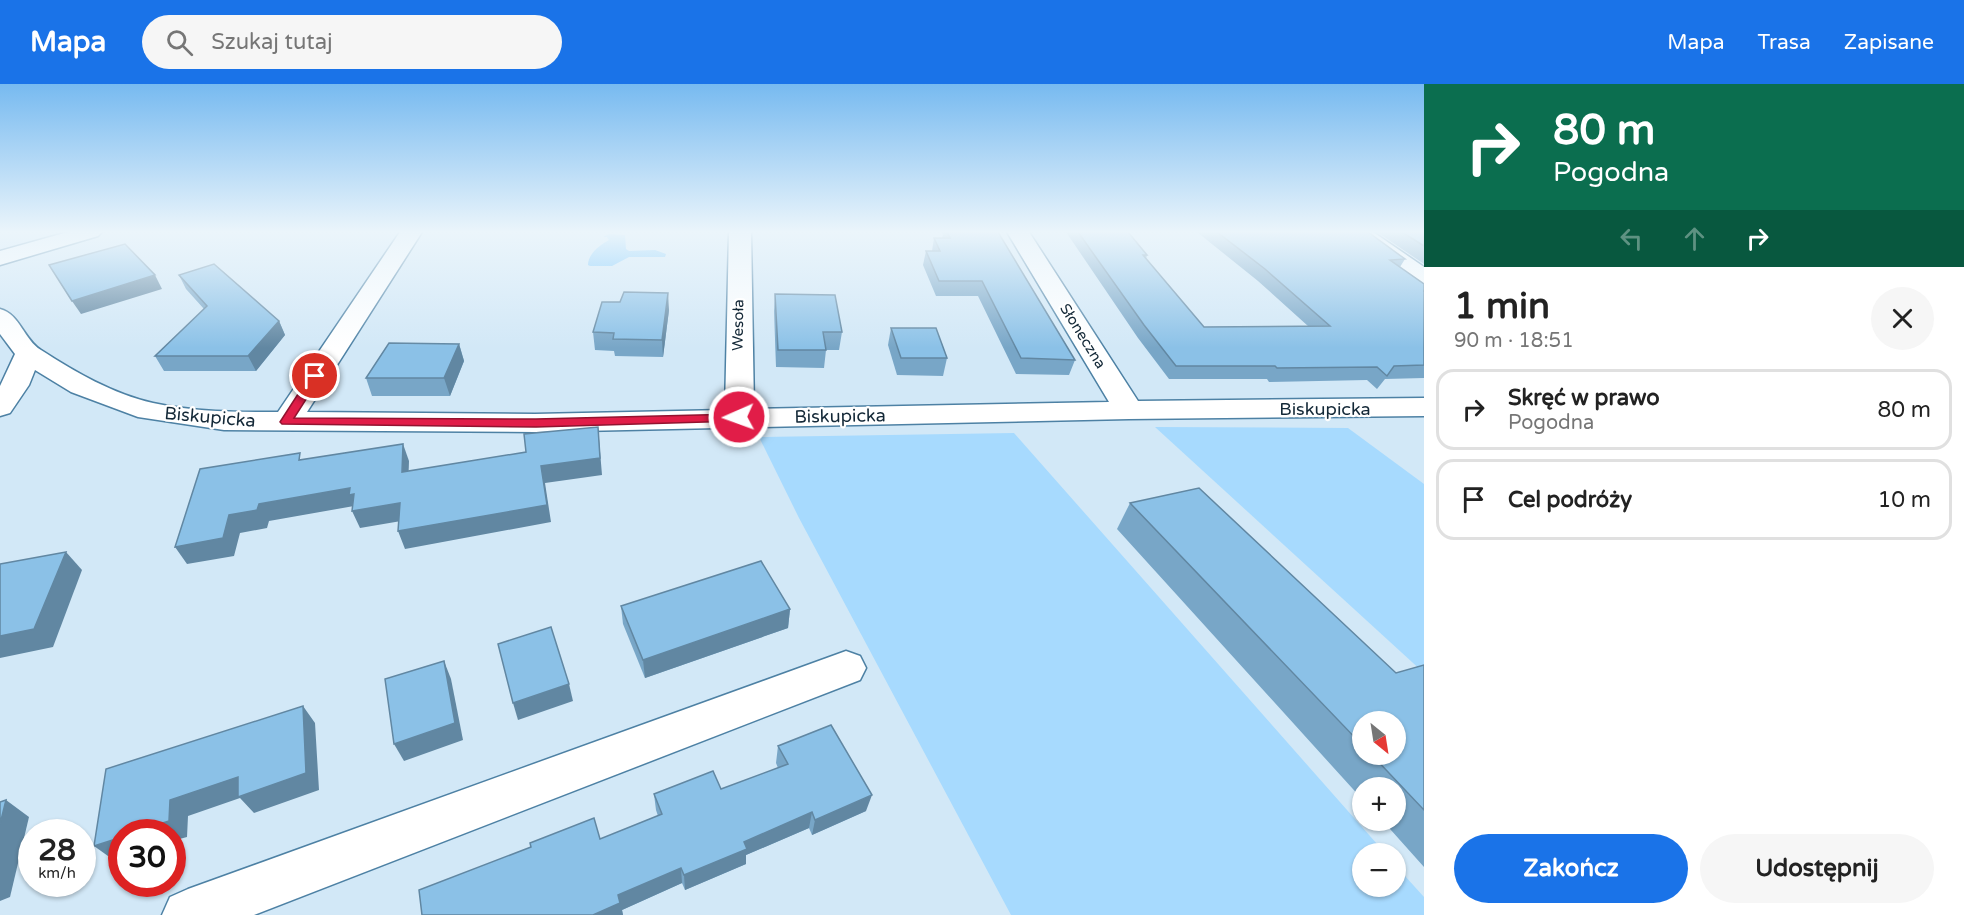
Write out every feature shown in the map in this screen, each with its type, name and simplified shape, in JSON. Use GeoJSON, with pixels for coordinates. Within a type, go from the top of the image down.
{"type":"FeatureCollection","features":[{"type":"Feature","properties":{"kind":"street"},"geometry":{"type":"LineString","coordinates":[[286,422],[385,271]]}},
{"type":"Feature","properties":{"kind":"street","name":"Wesoła"},"geometry":{"type":"LineString","coordinates":[[739,417],[740,271]]}},
{"type":"Feature","properties":{"kind":"street","name":"Słoneczna"},"geometry":{"type":"LineString","coordinates":[[1042,271],[1128,410]]}},
{"type":"Feature","properties":{"kind":"street","name":"Biskupicka"},"geometry":{"type":"LineString","coordinates":[[0,316],[28,354],[81,386],[148,411],[224,421],[536,423],[739,417],[1424,407]]}},
{"type":"Feature","properties":{"kind":"street"},"geometry":{"type":"LineString","coordinates":[[0,407],[15,385],[28,354]]}},
{"type":"Feature","properties":{"kind":"street"},"geometry":{"type":"LineString","coordinates":[[188,915],[846,668]]}},
{"type":"Feature","properties":{"kind":"shaded area"},"geometry":{"type":"Polygon","coordinates":[[[1155,427],[1348,428],[1424,484],[1424,673],[1155,427]]]}},
{"type":"Feature","properties":{"kind":"shaded area"},"geometry":{"type":"Polygon","coordinates":[[[1014,433],[1352,816],[1352,831],[1366,831],[1376,843],[1352,843],[1352,897],[1406,897],[1406,877],[1424,897],[1424,915],[1011,915],[799,518],[759,437],[1014,433]]]}},
{"type":"Feature","properties":{"kind":"building"},"geometry":{"type":"Polygon","coordinates":[[[53,271],[151,271],[155,275],[72,301],[53,271]]]}},
{"type":"Feature","properties":{"kind":"building"},"geometry":{"type":"Polygon","coordinates":[[[192,271],[222,271],[279,321],[248,356],[155,356],[207,306],[179,275],[192,271]]]}},
{"type":"Feature","properties":{"kind":"building"},"geometry":{"type":"Polygon","coordinates":[[[935,271],[1021,271],[1075,360],[1021,358],[982,281],[939,281],[935,271]]]}},
{"type":"Feature","properties":{"kind":"building"},"geometry":{"type":"Polygon","coordinates":[[[1106,271],[1156,271],[1204,327],[1330,326],[1267,271],[1405,271],[1424,284],[1424,365],[1394,366],[1387,376],[1377,367],[1176,366],[1106,271]]]}},
{"type":"Feature","properties":{"kind":"building"},"geometry":{"type":"Polygon","coordinates":[[[624,292],[668,293],[662,340],[613,339],[614,333],[593,332],[602,302],[620,302],[624,292]]]}},
{"type":"Feature","properties":{"kind":"building"},"geometry":{"type":"Polygon","coordinates":[[[775,294],[835,295],[842,332],[823,332],[826,350],[778,350],[775,294]]]}},
{"type":"Feature","properties":{"kind":"building"},"geometry":{"type":"Polygon","coordinates":[[[891,328],[936,328],[947,358],[901,358],[891,328]]]}},
{"type":"Feature","properties":{"kind":"building"},"geometry":{"type":"Polygon","coordinates":[[[389,343],[459,344],[444,378],[366,378],[389,343]]]}},
{"type":"Feature","properties":{"kind":"building"},"geometry":{"type":"Polygon","coordinates":[[[598,427],[600,458],[541,466],[547,505],[398,531],[400,503],[352,511],[354,494],[349,495],[350,488],[259,504],[257,510],[229,515],[223,538],[175,547],[200,469],[300,453],[299,460],[403,444],[402,472],[526,452],[524,434],[598,427]]]}},
{"type":"Feature","properties":{"kind":"building"},"geometry":{"type":"Polygon","coordinates":[[[1199,488],[1396,673],[1424,665],[1424,810],[1406,791],[1406,777],[1393,777],[1381,765],[1406,765],[1406,711],[1352,711],[1352,735],[1130,503],[1199,488]]]}},
{"type":"Feature","properties":{"kind":"building"},"geometry":{"type":"Polygon","coordinates":[[[66,552],[34,629],[0,636],[0,564],[66,552]]]}},
{"type":"Feature","properties":{"kind":"building"},"geometry":{"type":"Polygon","coordinates":[[[761,561],[790,609],[643,660],[621,606],[761,561]]]}},
{"type":"Feature","properties":{"kind":"building"},"geometry":{"type":"Polygon","coordinates":[[[551,627],[569,684],[513,703],[498,644],[551,627]]]}},
{"type":"Feature","properties":{"kind":"building"},"geometry":{"type":"Polygon","coordinates":[[[444,661],[455,723],[394,744],[385,679],[444,661]]]}},
{"type":"Feature","properties":{"kind":"building"},"geometry":{"type":"Polygon","coordinates":[[[303,706],[306,773],[238,797],[238,777],[170,800],[169,819],[108,819],[108,842],[96,845],[106,769],[303,706]]]}},
{"type":"Feature","properties":{"kind":"building"},"geometry":{"type":"Polygon","coordinates":[[[831,725],[872,795],[815,820],[812,812],[744,842],[747,849],[684,875],[681,868],[618,895],[620,903],[593,915],[422,915],[419,890],[531,847],[530,843],[594,818],[600,839],[662,814],[654,794],[713,771],[721,789],[788,764],[778,746],[831,725]]]}},
{"type":"Feature","properties":{"kind":"building"},"geometry":{"type":"Polygon","coordinates":[[[6,800],[0,824],[0,802],[6,800]]]}},
{"type":"Feature","properties":{"kind":"route"},"geometry":{"type":"LineString","coordinates":[[315,376],[286,422],[536,423],[739,417]]}}]}
